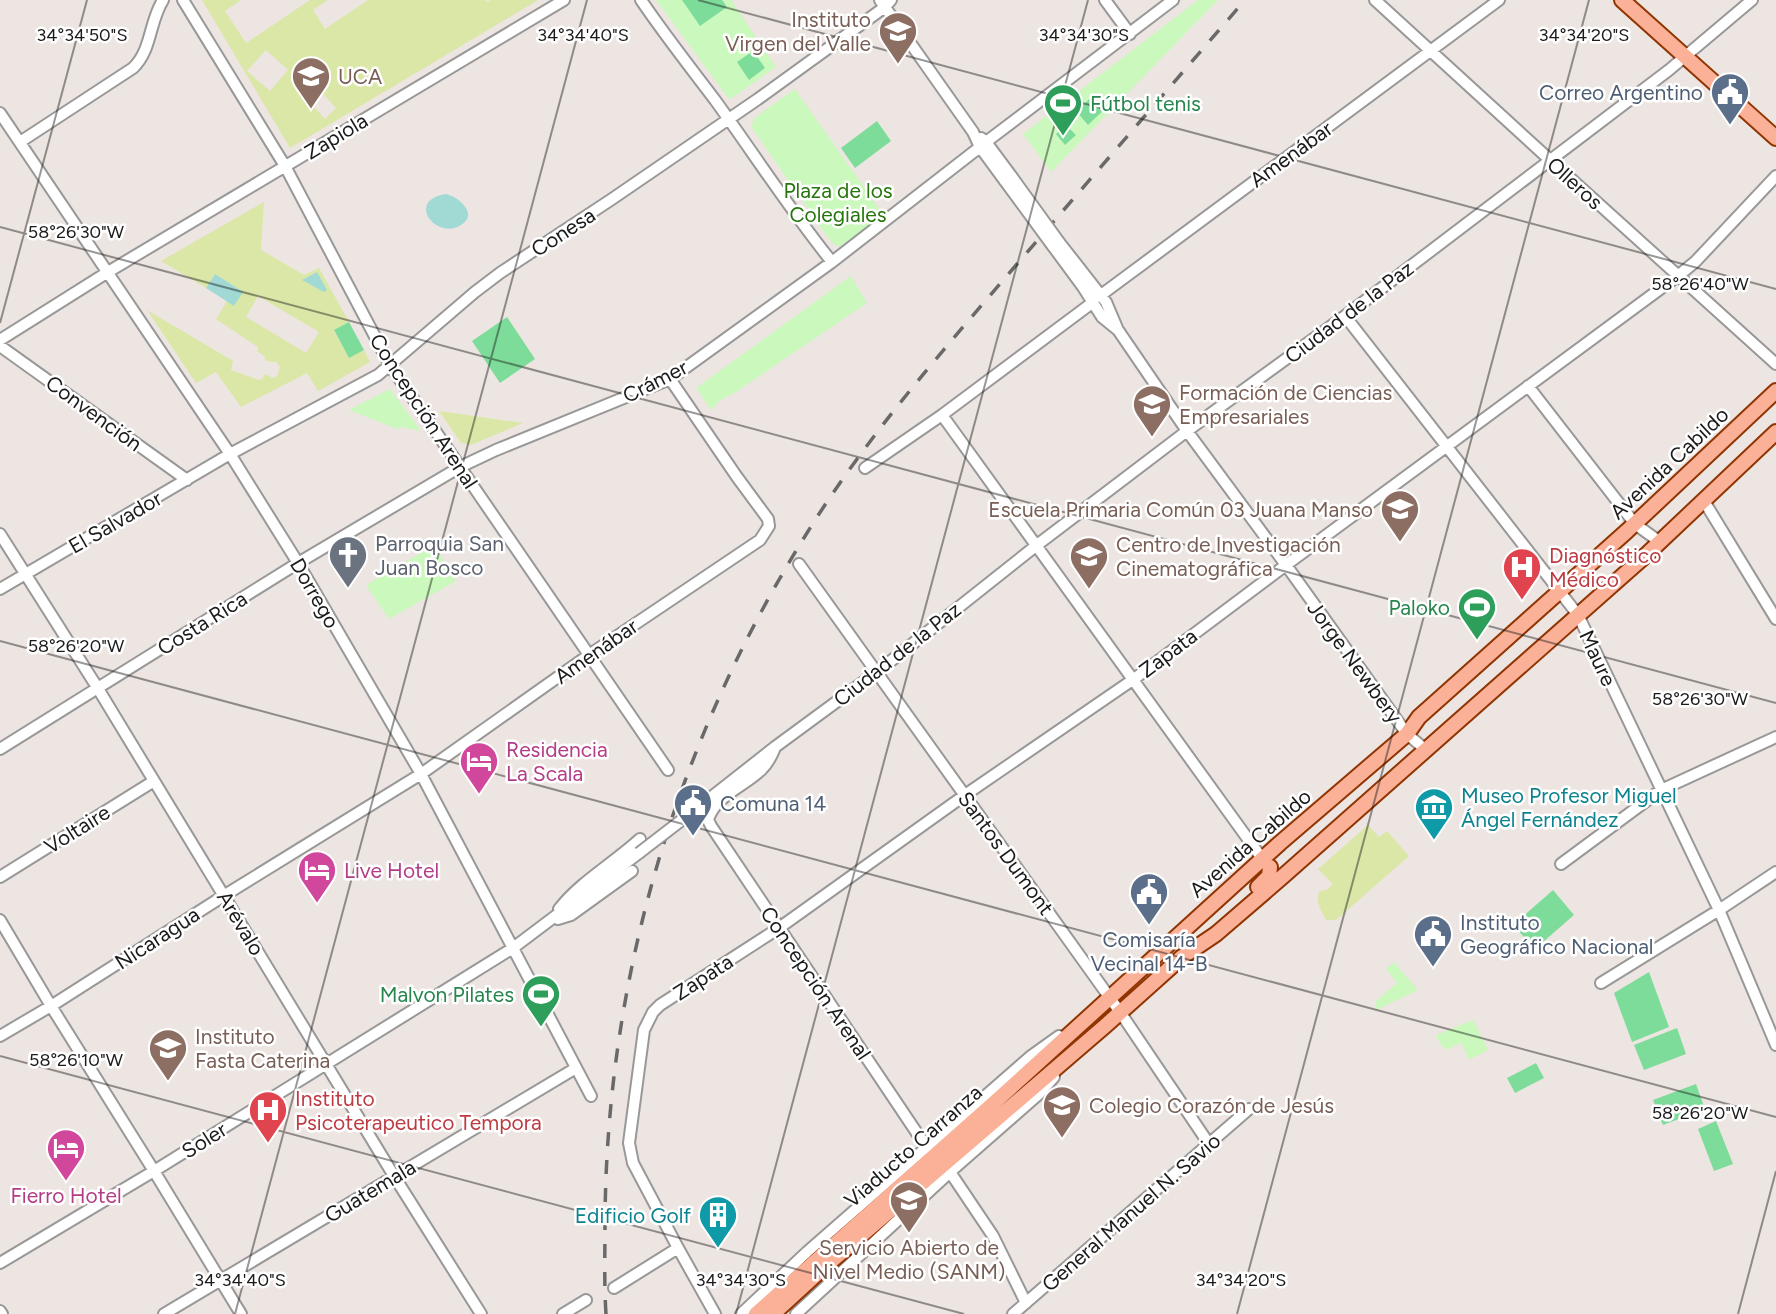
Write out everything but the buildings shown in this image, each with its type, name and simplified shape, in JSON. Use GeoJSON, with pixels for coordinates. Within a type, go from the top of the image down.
{"type":"FeatureCollection","features":[{"type":"Feature","properties":{"kind":"main road"},"geometry":{"type":"LineString","coordinates":[[1622,0],[1776,138]]}},
{"type":"Feature","properties":{"kind":"main road","name":"Avenida Cabildo"},"geometry":{"type":"LineString","coordinates":[[1098,1009],[1266,863],[1407,734],[1419,717],[1635,524],[1776,391]]}},
{"type":"Feature","properties":{"kind":"main road"},"geometry":{"type":"LineString","coordinates":[[1182,957],[1216,934],[1426,750],[1660,542],[1776,432]]}},
{"type":"Feature","properties":{"kind":"main road"},"geometry":{"type":"LineString","coordinates":[[1106,1024],[1264,882],[1269,876],[1266,863]]}},
{"type":"Feature","properties":{"kind":"main road","name":"Viaducto Carranza"},"geometry":{"type":"LineString","coordinates":[[756,1314],[1098,1009]]}},
{"type":"Feature","properties":{"kind":"main road","name":"Viaducto Carranza"},"geometry":{"type":"LineString","coordinates":[[773,1314],[1106,1024]]}},
{"type":"Feature","properties":{"kind":"street"},"geometry":{"type":"LineString","coordinates":[[20,142],[133,68],[145,52],[157,10],[163,0]]}},
{"type":"Feature","properties":{"kind":"street","name":"Concepción Arenal"},"geometry":{"type":"LineString","coordinates":[[183,0],[285,166],[390,365],[668,770]]}},
{"type":"Feature","properties":{"kind":"street","name":"Zapiola"},"geometry":{"type":"LineString","coordinates":[[0,340],[108,272],[564,0]]}},
{"type":"Feature","properties":{"kind":"street"},"geometry":{"type":"LineString","coordinates":[[641,0],[803,226],[832,262]]}},
{"type":"Feature","properties":{"kind":"street"},"geometry":{"type":"LineString","coordinates":[[1105,0],[1130,34]]}},
{"type":"Feature","properties":{"kind":"street","name":"Crámer"},"geometry":{"type":"LineString","coordinates":[[298,563],[460,467],[670,379],[832,262],[1173,0]]}},
{"type":"Feature","properties":{"kind":"street","name":"Olleros"},"geometry":{"type":"LineString","coordinates":[[1375,0],[1776,364]]}},
{"type":"Feature","properties":{"kind":"street","name":"Amenábar"},"geometry":{"type":"LineString","coordinates":[[865,468],[942,415],[1499,0]]}},
{"type":"Feature","properties":{"kind":"street","name":"Ciudad de la Paz"},"geometry":{"type":"LineString","coordinates":[[513,948],[877,672],[1187,430],[1345,316],[1686,56],[1752,0]]}},
{"type":"Feature","properties":{"kind":"street"},"geometry":{"type":"LineString","coordinates":[[885,2],[973,132],[1097,299]]}},
{"type":"Feature","properties":{"kind":"street","name":"Conesa"},"geometry":{"type":"LineString","coordinates":[[230,454],[378,375],[500,273],[728,120],[885,2]]}},
{"type":"Feature","properties":{"kind":"street","name":"Dorrego"},"geometry":{"type":"LineString","coordinates":[[0,113],[230,454],[298,563],[421,775],[591,1096]]}},
{"type":"Feature","properties":{"kind":"street","name":"Zapata"},"geometry":{"type":"LineString","coordinates":[[678,1248],[633,1163],[629,1143],[644,1030],[653,1012],[660,1005],[779,928],[1134,679],[1679,275],[1695,262],[1776,176]]}},
{"type":"Feature","properties":{"kind":"street"},"geometry":{"type":"LineString","coordinates":[[1056,244],[1083,288],[1097,299]]}},
{"type":"Feature","properties":{"kind":"street","name":"Jorge Newbery"},"geometry":{"type":"LineString","coordinates":[[1097,299],[1102,317],[1118,330],[1407,734],[1426,750]]}},
{"type":"Feature","properties":{"kind":"street","name":"Maure"},"geometry":{"type":"LineString","coordinates":[[1345,316],[1578,615],[1719,910],[1776,1045]]}},
{"type":"Feature","properties":{"kind":"street","name":"Convención"},"geometry":{"type":"LineString","coordinates":[[0,346],[187,480]]}},
{"type":"Feature","properties":{"kind":"street","name":"Amenábar"},"geometry":{"type":"LineString","coordinates":[[421,775],[589,655],[760,540],[769,526],[764,512],[670,379]]}},
{"type":"Feature","properties":{"kind":"street"},"geometry":{"type":"LineString","coordinates":[[1528,386],[1635,524],[1660,542]]}},
{"type":"Feature","properties":{"kind":"street"},"geometry":{"type":"LineString","coordinates":[[942,415],[1266,863]]}},
{"type":"Feature","properties":{"kind":"street","name":"El Salvador"},"geometry":{"type":"LineString","coordinates":[[0,589],[230,454]]}},
{"type":"Feature","properties":{"kind":"street"},"geometry":{"type":"LineString","coordinates":[[1704,501],[1776,619]]}},
{"type":"Feature","properties":{"kind":"street","name":"Arévalo"},"geometry":{"type":"LineString","coordinates":[[0,534],[97,687],[394,1176],[481,1314]]}},
{"type":"Feature","properties":{"kind":"street","name":"Costa Rica"},"geometry":{"type":"LineString","coordinates":[[0,750],[298,563]]}},
{"type":"Feature","properties":{"kind":"street","name":"Santos Dumont"},"geometry":{"type":"LineString","coordinates":[[799,564],[1120,1012],[1209,1144]]}},
{"type":"Feature","properties":{"kind":"street"},"geometry":{"type":"LineString","coordinates":[[1561,864],[1661,790],[1776,737]]}},
{"type":"Feature","properties":{"kind":"street","name":"Ciudad de la Paz"},"geometry":{"type":"LineString","coordinates":[[709,816],[716,804],[761,771],[775,747]]}},
{"type":"Feature","properties":{"kind":"street","name":"Nicaragua"},"geometry":{"type":"LineString","coordinates":[[0,1036],[421,775]]}},
{"type":"Feature","properties":{"kind":"street","name":"Voltaire"},"geometry":{"type":"LineString","coordinates":[[0,877],[154,781]]}},
{"type":"Feature","properties":{"kind":"street","name":"Concepción Arenal"},"geometry":{"type":"LineString","coordinates":[[709,816],[711,826],[927,1148]]}},
{"type":"Feature","properties":{"kind":"street","name":"Ciudad de la Paz"},"geometry":{"type":"LineString","coordinates":[[549,923],[569,896],[622,857],[640,839]]}},
{"type":"Feature","properties":{"kind":"street","name":"Ciudad de la Paz"},"geometry":{"type":"LineString","coordinates":[[549,923],[571,915],[632,871]]}},
{"type":"Feature","properties":{"kind":"street"},"geometry":{"type":"LineString","coordinates":[[1601,983],[1776,872]]}},
{"type":"Feature","properties":{"kind":"street"},"geometry":{"type":"LineString","coordinates":[[0,920],[241,1314]]}},
{"type":"Feature","properties":{"kind":"street","name":"Soler"},"geometry":{"type":"LineString","coordinates":[[0,1263],[154,1171],[513,948]]}},
{"type":"Feature","properties":{"kind":"street","name":"Avenida Cabildo"},"geometry":{"type":"LineString","coordinates":[[741,1314],[807,1252],[1031,1056],[1098,1009]]}},
{"type":"Feature","properties":{"kind":"street"},"geometry":{"type":"LineString","coordinates":[[796,1314],[950,1171],[1039,1094],[1106,1024]]}},
{"type":"Feature","properties":{"kind":"street","name":"Guatemala"},"geometry":{"type":"LineString","coordinates":[[164,1314],[576,1068]]}},
{"type":"Feature","properties":{"kind":"street","name":"General Manuel N. Savio"},"geometry":{"type":"LineString","coordinates":[[1013,1314],[1249,1110]]}},
{"type":"Feature","properties":{"kind":"street"},"geometry":{"type":"LineString","coordinates":[[950,1171],[993,1236],[1026,1303]]}},
{"type":"Feature","properties":{"kind":"street"},"geometry":{"type":"LineString","coordinates":[[614,1288],[678,1248],[715,1314]]}},
{"type":"Feature","properties":{"kind":"street"},"geometry":{"type":"LineString","coordinates":[[563,1314],[586,1300]]}},
{"type":"Feature","properties":{"kind":"green space","name":"UCA"},"geometry":{"type":"Polygon","coordinates":[[[202,0],[241,0],[225,11],[246,43],[310,0],[328,0],[313,10],[325,29],[368,0],[538,0],[290,148],[202,0]],[[266,50],[247,71],[270,91],[288,70],[266,50]],[[317,87],[306,98],[325,119],[336,108],[317,87]]]}},
{"type":"Feature","properties":{"kind":"green space"},"geometry":{"type":"Polygon","coordinates":[[[656,0],[731,0],[776,67],[732,98],[728,98],[656,0]]]}},
{"type":"Feature","properties":{"kind":"green space"},"geometry":{"type":"Polygon","coordinates":[[[682,0],[722,0],[727,7],[700,26],[682,0]]]}},
{"type":"Feature","properties":{"kind":"green space"},"geometry":{"type":"Polygon","coordinates":[[[1198,0],[1218,0],[1051,172],[1023,134],[1198,0]]]}},
{"type":"Feature","properties":{"kind":"green space"},"geometry":{"type":"Polygon","coordinates":[[[753,51],[765,68],[749,80],[737,62],[753,51]]]}},
{"type":"Feature","properties":{"kind":"green space","name":"Plaza de los Colegiales"},"geometry":{"type":"Polygon","coordinates":[[[795,89],[883,217],[839,247],[831,242],[752,128],[753,119],[795,89]]]}},
{"type":"Feature","properties":{"kind":"green space"},"geometry":{"type":"Polygon","coordinates":[[[1096,93],[1108,106],[1088,125],[1076,111],[1096,93]]]}},
{"type":"Feature","properties":{"kind":"green space"},"geometry":{"type":"Polygon","coordinates":[[[877,121],[891,141],[855,168],[841,148],[877,121]]]}},
{"type":"Feature","properties":{"kind":"green space"},"geometry":{"type":"Polygon","coordinates":[[[1066,125],[1076,135],[1065,145],[1056,134],[1066,125]]]}},
{"type":"Feature","properties":{"kind":"green space"},"geometry":{"type":"Polygon","coordinates":[[[264,202],[261,250],[304,275],[319,268],[349,322],[334,331],[349,358],[364,350],[370,362],[318,391],[307,373],[241,407],[216,372],[196,383],[147,310],[233,361],[231,370],[259,380],[265,374],[273,378],[277,376],[280,367],[276,362],[266,361],[257,351],[258,347],[216,319],[227,301],[234,305],[215,274],[206,288],[161,261],[264,202]],[[258,296],[246,317],[306,353],[319,332],[258,296]]]}},
{"type":"Feature","properties":{"kind":"green space"},"geometry":{"type":"Polygon","coordinates":[[[851,276],[867,303],[719,401],[711,410],[696,388],[851,276]]]}},
{"type":"Feature","properties":{"kind":"green space"},"geometry":{"type":"Polygon","coordinates":[[[507,317],[535,359],[500,383],[472,341],[507,317]]]}},
{"type":"Feature","properties":{"kind":"green space"},"geometry":{"type":"Polygon","coordinates":[[[349,322],[364,350],[349,358],[334,330],[349,322]]]}},
{"type":"Feature","properties":{"kind":"green space"},"geometry":{"type":"Polygon","coordinates":[[[390,389],[421,431],[401,427],[397,429],[349,410],[390,389]]]}},
{"type":"Feature","properties":{"kind":"green space"},"geometry":{"type":"Polygon","coordinates":[[[439,411],[523,423],[471,445],[461,443],[439,411]]]}},
{"type":"Feature","properties":{"kind":"green space"},"geometry":{"type":"Polygon","coordinates":[[[434,545],[456,581],[389,619],[366,585],[434,545]]]}},
{"type":"Feature","properties":{"kind":"green space"},"geometry":{"type":"Polygon","coordinates":[[[1368,825],[1379,837],[1387,831],[1409,856],[1336,920],[1326,920],[1319,906],[1318,895],[1333,884],[1318,869],[1368,825]]]}},
{"type":"Feature","properties":{"kind":"green space"},"geometry":{"type":"Polygon","coordinates":[[[1553,890],[1574,915],[1535,949],[1513,925],[1553,890]]]}},
{"type":"Feature","properties":{"kind":"green space"},"geometry":{"type":"Polygon","coordinates":[[[1394,962],[1418,990],[1376,1010],[1376,1001],[1397,983],[1386,969],[1394,962]]]}},
{"type":"Feature","properties":{"kind":"green space"},"geometry":{"type":"Polygon","coordinates":[[[1649,972],[1669,1027],[1632,1042],[1614,993],[1649,972]]]}},
{"type":"Feature","properties":{"kind":"green space"},"geometry":{"type":"Polygon","coordinates":[[[1473,1020],[1488,1050],[1469,1060],[1461,1043],[1446,1050],[1441,1045],[1436,1035],[1473,1020]]]}},
{"type":"Feature","properties":{"kind":"green space"},"geometry":{"type":"Polygon","coordinates":[[[1677,1028],[1686,1054],[1644,1070],[1634,1045],[1677,1028]]]}},
{"type":"Feature","properties":{"kind":"green space"},"geometry":{"type":"Polygon","coordinates":[[[1536,1063],[1544,1078],[1515,1093],[1507,1078],[1536,1063]]]}},
{"type":"Feature","properties":{"kind":"green space"},"geometry":{"type":"Polygon","coordinates":[[[1696,1084],[1705,1109],[1663,1125],[1653,1100],[1696,1084]]]}},
{"type":"Feature","properties":{"kind":"green space"},"geometry":{"type":"Polygon","coordinates":[[[1716,1121],[1733,1164],[1714,1171],[1698,1129],[1716,1121]]]}},
{"type":"Feature","properties":{"kind":"water"},"geometry":{"type":"Polygon","coordinates":[[[446,194],[461,202],[468,211],[466,221],[451,229],[434,224],[426,211],[434,198],[446,194]]]}},
{"type":"Feature","properties":{"kind":"water"},"geometry":{"type":"Polygon","coordinates":[[[317,272],[327,290],[324,292],[302,280],[317,272]]]}},
{"type":"Feature","properties":{"kind":"water"},"geometry":{"type":"Polygon","coordinates":[[[215,274],[243,292],[234,306],[206,288],[215,274]]]}},
{"type":"Feature","properties":{"kind":"railway"},"geometry":{"type":"LineString","coordinates":[[606,1314],[608,1133],[618,1045],[634,957],[656,871],[683,787],[716,704],[755,624],[799,546],[874,436],[930,366],[1245,0]]}},
{"type":"Feature","properties":{"kind":"place","name":"Instituto Virgen del Valle"},"geometry":{"type":"Point","coordinates":[898,65]}},
{"type":"Feature","properties":{"kind":"place","name":"UCA"},"geometry":{"type":"Point","coordinates":[311,110]}},
{"type":"Feature","properties":{"kind":"place","name":"Correo Argentino"},"geometry":{"type":"Point","coordinates":[1730,126]}},
{"type":"Feature","properties":{"kind":"place","name":"Fútbol tenis"},"geometry":{"type":"Point","coordinates":[1063,137]}},
{"type":"Feature","properties":{"kind":"place","name":"Formación de Ciencias Empresariales"},"geometry":{"type":"Point","coordinates":[1152,438]}},
{"type":"Feature","properties":{"kind":"place","name":"Escuela Primaria Común 03 Juana Manso"},"geometry":{"type":"Point","coordinates":[1400,543]}},
{"type":"Feature","properties":{"kind":"place","name":"Parroquia San Juan Bosco"},"geometry":{"type":"Point","coordinates":[348,589]}},
{"type":"Feature","properties":{"kind":"place","name":"Centro de Investigación Cinematográfica"},"geometry":{"type":"Point","coordinates":[1089,590]}},
{"type":"Feature","properties":{"kind":"place","name":"Diagnóstico Médico"},"geometry":{"type":"Point","coordinates":[1522,601]}},
{"type":"Feature","properties":{"kind":"place","name":"Paloko"},"geometry":{"type":"Point","coordinates":[1477,641]}},
{"type":"Feature","properties":{"kind":"place","name":"Residencia La Scala"},"geometry":{"type":"Point","coordinates":[479,795]}},
{"type":"Feature","properties":{"kind":"place","name":"Comuna 14"},"geometry":{"type":"Point","coordinates":[693,837]}},
{"type":"Feature","properties":{"kind":"place","name":"Museo Profesor Miguel Ángel Fernández"},"geometry":{"type":"Point","coordinates":[1434,841]}},
{"type":"Feature","properties":{"kind":"place","name":"Live Hotel"},"geometry":{"type":"Point","coordinates":[317,904]}},
{"type":"Feature","properties":{"kind":"place","name":"Comisaría Vecinal 14-B"},"geometry":{"type":"Point","coordinates":[1149,926]}},
{"type":"Feature","properties":{"kind":"place","name":"Instituto Geográfico Nacional"},"geometry":{"type":"Point","coordinates":[1433,968]}},
{"type":"Feature","properties":{"kind":"place","name":"Malvon Pilates"},"geometry":{"type":"Point","coordinates":[541,1028]}},
{"type":"Feature","properties":{"kind":"place","name":"Instituto Fasta Caterina"},"geometry":{"type":"Point","coordinates":[168,1082]}},
{"type":"Feature","properties":{"kind":"place","name":"Colegio Corazón de Jesús"},"geometry":{"type":"Point","coordinates":[1062,1139]}},
{"type":"Feature","properties":{"kind":"place","name":"Instituto Psicoterapeutico Tempora"},"geometry":{"type":"Point","coordinates":[268,1144]}},
{"type":"Feature","properties":{"kind":"place","name":"Fierro Hotel"},"geometry":{"type":"Point","coordinates":[66,1182]}},
{"type":"Feature","properties":{"kind":"place","name":"Servicio Abierto de Nivel Medio (SANM)"},"geometry":{"type":"Point","coordinates":[909,1234]}},
{"type":"Feature","properties":{"kind":"place","name":"Edificio Golf"},"geometry":{"type":"Point","coordinates":[718,1249]}}]}
